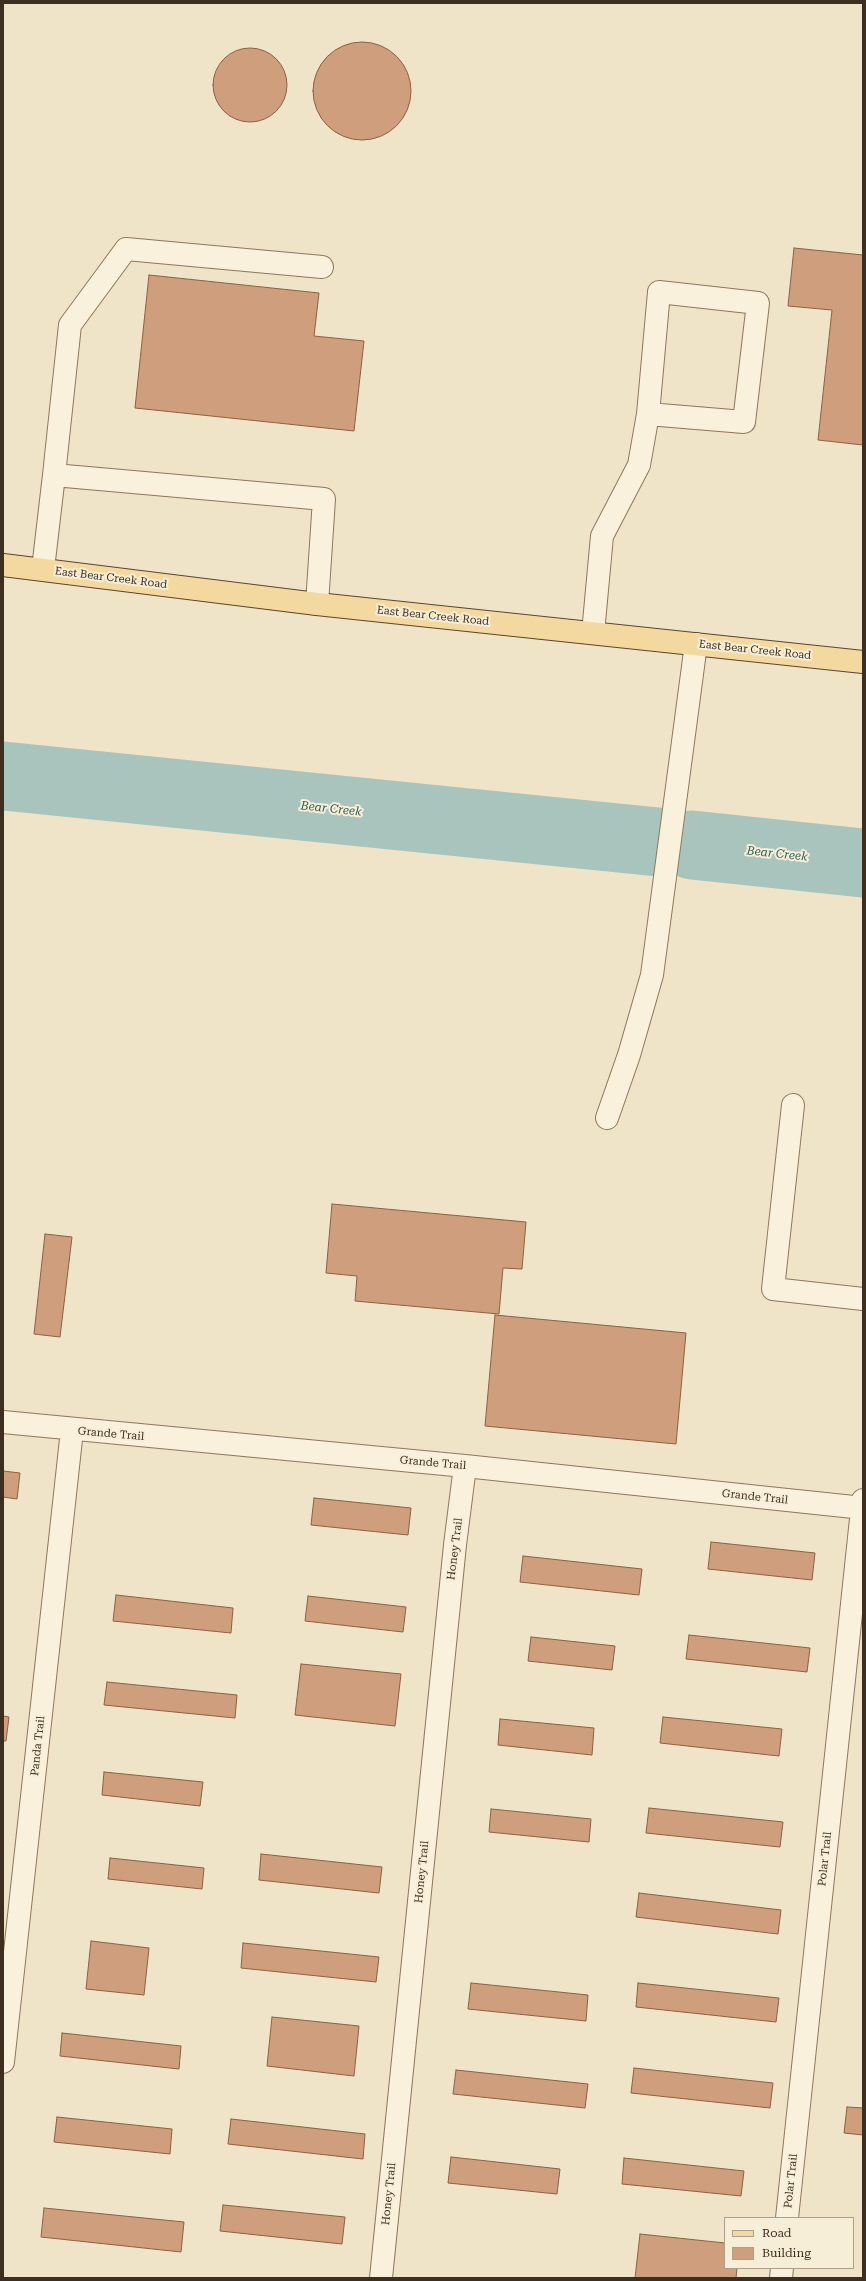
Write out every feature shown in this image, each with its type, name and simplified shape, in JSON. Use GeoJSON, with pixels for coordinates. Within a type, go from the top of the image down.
{"type":"FeatureCollection","features":[{"type":"Feature","properties":{"kind":"main road","name":"East Bear Creek Road"},"geometry":{"type":"LineString","coordinates":[[3,565],[317,604],[863,662]]}},
{"type":"Feature","properties":{"kind":"street"},"geometry":{"type":"LineString","coordinates":[[43,569],[70,325],[126,248],[322,267]]}},
{"type":"Feature","properties":{"kind":"street"},"geometry":{"type":"LineString","coordinates":[[593,633],[602,536],[639,465],[648,414],[659,292],[758,303],[744,422],[648,414]]}},
{"type":"Feature","properties":{"kind":"street"},"geometry":{"type":"LineString","coordinates":[[54,475],[324,498],[317,604]]}},
{"type":"Feature","properties":{"kind":"street"},"geometry":{"type":"LineString","coordinates":[[607,1118],[629,1055],[652,975],[696,644]]}},
{"type":"Feature","properties":{"kind":"street"},"geometry":{"type":"LineString","coordinates":[[793,1105],[773,1289],[863,1299]]}},
{"type":"Feature","properties":{"kind":"street","name":"Grande Trail"},"geometry":{"type":"LineString","coordinates":[[3,1422],[72,1430],[465,1466],[863,1505]]}},
{"type":"Feature","properties":{"kind":"street","name":"Panda Trail"},"geometry":{"type":"LineString","coordinates":[[3,2062],[72,1430]]}},
{"type":"Feature","properties":{"kind":"street","name":"Honey Trail"},"geometry":{"type":"LineString","coordinates":[[381,2278],[455,1545],[465,1466]]}},
{"type":"Feature","properties":{"kind":"street","name":"Polar Trail"},"geometry":{"type":"LineString","coordinates":[[787,2217],[863,1505]]}},
{"type":"Feature","properties":{"kind":"building"},"geometry":{"type":"Polygon","coordinates":[[[362,42],[381,45],[397,56],[408,72],[411,91],[408,110],[397,126],[381,137],[362,140],[343,137],[327,126],[316,110],[313,91],[316,72],[327,56],[343,45],[362,42]]]}},
{"type":"Feature","properties":{"kind":"building"},"geometry":{"type":"Polygon","coordinates":[[[250,48],[264,51],[276,59],[284,71],[287,85],[284,99],[276,111],[264,119],[250,122],[236,119],[224,111],[216,99],[213,85],[216,71],[224,59],[236,51],[250,48]]]}},
{"type":"Feature","properties":{"kind":"building"},"geometry":{"type":"Polygon","coordinates":[[[794,248],[863,255],[863,445],[818,440],[832,310],[788,306],[794,248]]]}},
{"type":"Feature","properties":{"kind":"building"},"geometry":{"type":"Polygon","coordinates":[[[149,275],[319,293],[314,336],[364,341],[354,431],[135,408],[149,275]]]}},
{"type":"Feature","properties":{"kind":"building"},"geometry":{"type":"Polygon","coordinates":[[[332,1204],[526,1222],[522,1269],[503,1268],[499,1314],[355,1301],[357,1276],[326,1273],[332,1204]]]}},
{"type":"Feature","properties":{"kind":"building"},"geometry":{"type":"Polygon","coordinates":[[[45,1234],[72,1237],[60,1337],[34,1334],[45,1234]]]}},
{"type":"Feature","properties":{"kind":"building"},"geometry":{"type":"Polygon","coordinates":[[[495,1315],[686,1333],[676,1444],[485,1426],[495,1315]]]}},
{"type":"Feature","properties":{"kind":"building"},"geometry":{"type":"Polygon","coordinates":[[[3,1471],[20,1473],[17,1499],[3,1497],[3,1471]]]}},
{"type":"Feature","properties":{"kind":"building"},"geometry":{"type":"Polygon","coordinates":[[[314,1498],[411,1508],[408,1535],[311,1525],[314,1498]]]}},
{"type":"Feature","properties":{"kind":"building"},"geometry":{"type":"Polygon","coordinates":[[[711,1542],[815,1553],[812,1580],[708,1569],[711,1542]]]}},
{"type":"Feature","properties":{"kind":"building"},"geometry":{"type":"Polygon","coordinates":[[[523,1556],[642,1569],[639,1595],[520,1582],[523,1556]]]}},
{"type":"Feature","properties":{"kind":"building"},"geometry":{"type":"Polygon","coordinates":[[[116,1595],[233,1608],[231,1633],[113,1621],[116,1595]]]}},
{"type":"Feature","properties":{"kind":"building"},"geometry":{"type":"Polygon","coordinates":[[[308,1596],[406,1607],[403,1632],[305,1621],[308,1596]]]}},
{"type":"Feature","properties":{"kind":"building"},"geometry":{"type":"Polygon","coordinates":[[[689,1635],[810,1648],[807,1672],[686,1659],[689,1635]]]}},
{"type":"Feature","properties":{"kind":"building"},"geometry":{"type":"Polygon","coordinates":[[[531,1637],[615,1646],[612,1670],[528,1661],[531,1637]]]}},
{"type":"Feature","properties":{"kind":"building"},"geometry":{"type":"Polygon","coordinates":[[[301,1664],[401,1674],[395,1726],[295,1715],[301,1664]]]}},
{"type":"Feature","properties":{"kind":"building"},"geometry":{"type":"Polygon","coordinates":[[[107,1682],[237,1695],[235,1718],[104,1705],[107,1682]]]}},
{"type":"Feature","properties":{"kind":"building"},"geometry":{"type":"Polygon","coordinates":[[[3,1716],[9,1717],[6,1741],[3,1741],[3,1716]]]}},
{"type":"Feature","properties":{"kind":"building"},"geometry":{"type":"Polygon","coordinates":[[[663,1717],[782,1729],[779,1756],[660,1743],[663,1717]]]}},
{"type":"Feature","properties":{"kind":"building"},"geometry":{"type":"Polygon","coordinates":[[[500,1719],[594,1728],[592,1755],[498,1745],[500,1719]]]}},
{"type":"Feature","properties":{"kind":"building"},"geometry":{"type":"Polygon","coordinates":[[[104,1772],[203,1782],[200,1806],[102,1795],[104,1772]]]}},
{"type":"Feature","properties":{"kind":"building"},"geometry":{"type":"Polygon","coordinates":[[[649,1808],[783,1822],[780,1847],[646,1833],[649,1808]]]}},
{"type":"Feature","properties":{"kind":"building"},"geometry":{"type":"Polygon","coordinates":[[[491,1809],[591,1819],[589,1842],[489,1832],[491,1809]]]}},
{"type":"Feature","properties":{"kind":"building"},"geometry":{"type":"Polygon","coordinates":[[[261,1854],[382,1867],[379,1893],[259,1880],[261,1854]]]}},
{"type":"Feature","properties":{"kind":"building"},"geometry":{"type":"Polygon","coordinates":[[[110,1858],[204,1868],[202,1889],[108,1879],[110,1858]]]}},
{"type":"Feature","properties":{"kind":"building"},"geometry":{"type":"Polygon","coordinates":[[[639,1893],[781,1910],[778,1934],[636,1917],[639,1893]]]}},
{"type":"Feature","properties":{"kind":"building"},"geometry":{"type":"Polygon","coordinates":[[[91,1941],[149,1948],[144,1995],[86,1989],[91,1941]]]}},
{"type":"Feature","properties":{"kind":"building"},"geometry":{"type":"Polygon","coordinates":[[[243,1943],[379,1957],[376,1982],[241,1968],[243,1943]]]}},
{"type":"Feature","properties":{"kind":"building"},"geometry":{"type":"Polygon","coordinates":[[[471,1983],[588,1995],[586,2021],[468,2009],[471,1983]]]}},
{"type":"Feature","properties":{"kind":"building"},"geometry":{"type":"Polygon","coordinates":[[[638,1983],[779,1998],[776,2022],[636,2007],[638,1983]]]}},
{"type":"Feature","properties":{"kind":"building"},"geometry":{"type":"Polygon","coordinates":[[[272,2017],[359,2026],[354,2076],[267,2066],[272,2017]]]}},
{"type":"Feature","properties":{"kind":"building"},"geometry":{"type":"Polygon","coordinates":[[[62,2033],[181,2046],[179,2069],[60,2056],[62,2033]]]}},
{"type":"Feature","properties":{"kind":"building"},"geometry":{"type":"Polygon","coordinates":[[[634,2068],[773,2083],[770,2108],[631,2093],[634,2068]]]}},
{"type":"Feature","properties":{"kind":"building"},"geometry":{"type":"Polygon","coordinates":[[[456,2070],[588,2084],[585,2108],[453,2094],[456,2070]]]}},
{"type":"Feature","properties":{"kind":"building"},"geometry":{"type":"Polygon","coordinates":[[[847,2107],[863,2108],[863,2135],[844,2133],[847,2107]]]}},
{"type":"Feature","properties":{"kind":"building"},"geometry":{"type":"Polygon","coordinates":[[[57,2117],[172,2129],[170,2154],[54,2142],[57,2117]]]}},
{"type":"Feature","properties":{"kind":"building"},"geometry":{"type":"Polygon","coordinates":[[[231,2119],[365,2134],[363,2159],[228,2144],[231,2119]]]}},
{"type":"Feature","properties":{"kind":"building"},"geometry":{"type":"Polygon","coordinates":[[[451,2157],[560,2169],[557,2194],[448,2183],[451,2157]]]}},
{"type":"Feature","properties":{"kind":"building"},"geometry":{"type":"Polygon","coordinates":[[[624,2158],[744,2171],[741,2196],[622,2184],[624,2158]]]}},
{"type":"Feature","properties":{"kind":"building"},"geometry":{"type":"Polygon","coordinates":[[[223,2205],[345,2217],[342,2244],[220,2231],[223,2205]]]}},
{"type":"Feature","properties":{"kind":"building"},"geometry":{"type":"Polygon","coordinates":[[[44,2208],[184,2222],[181,2252],[41,2237],[44,2208]]]}},
{"type":"Feature","properties":{"kind":"building"},"geometry":{"type":"Polygon","coordinates":[[[640,2234],[724,2243],[724,2269],[737,2269],[736,2278],[635,2278],[640,2234]]]}},
{"type":"Feature","properties":{"kind":"waterway","name":"Bear Creek"},"geometry":{"type":"LineString","coordinates":[[3,776],[658,842]]}},
{"type":"Feature","properties":{"kind":"waterway","name":"Bear Creek"},"geometry":{"type":"LineString","coordinates":[[692,845],[863,863]]}}]}
